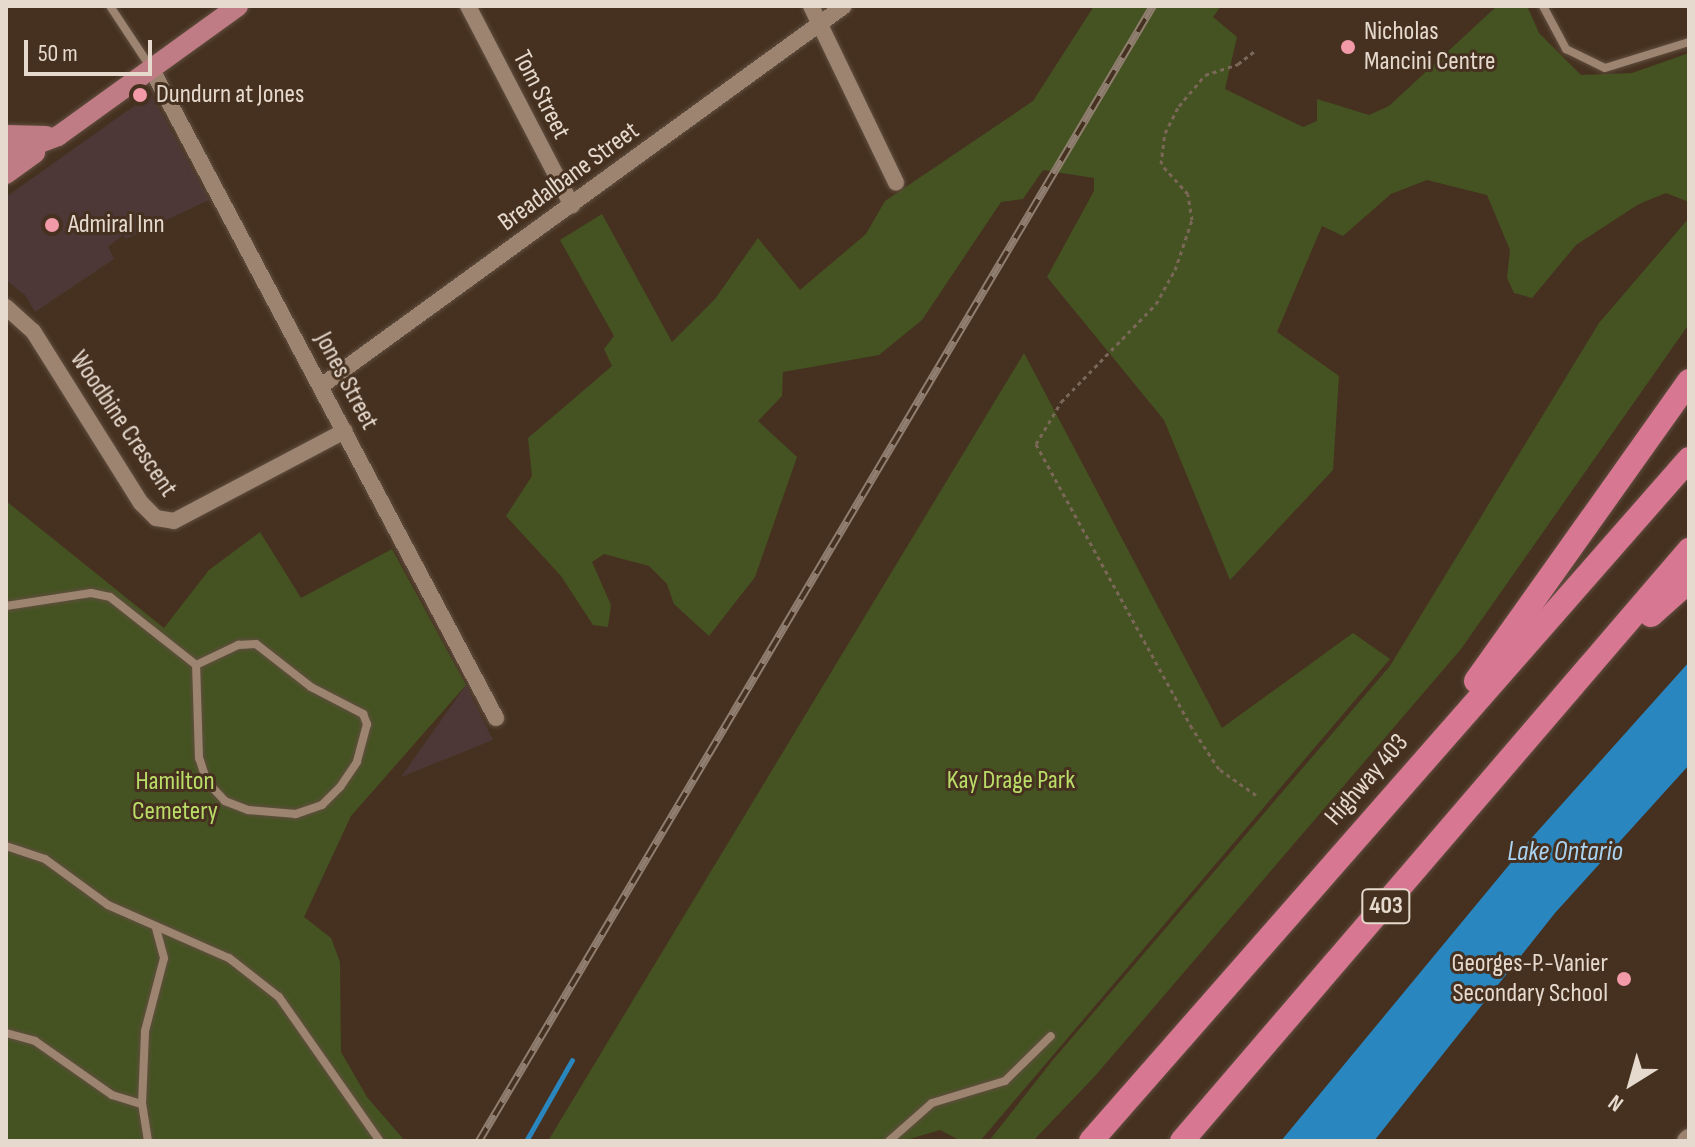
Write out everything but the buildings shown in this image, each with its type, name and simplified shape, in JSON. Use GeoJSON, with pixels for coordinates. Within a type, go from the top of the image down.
{"type":"FeatureCollection","features":[{"type":"Feature","properties":{"kind":"highway"},"geometry":{"type":"LineString","coordinates":[[1409,774],[1689,381]]}},
{"type":"Feature","properties":{"kind":"highway","name":"Highway 403"},"geometry":{"type":"LineString","coordinates":[[1091,1141],[1409,774],[1689,459]]}},
{"type":"Feature","properties":{"kind":"highway","name":"403"},"geometry":{"type":"LineString","coordinates":[[1182,1141],[1590,671],[1689,550]]}},
{"type":"Feature","properties":{"kind":"highway"},"geometry":{"type":"LineString","coordinates":[[1590,671],[1689,581]]}},
{"type":"Feature","properties":{"kind":"main road"},"geometry":{"type":"LineString","coordinates":[[6,174],[238,6]]}},
{"type":"Feature","properties":{"kind":"main road"},"geometry":{"type":"LineString","coordinates":[[6,135],[58,136]]}},
{"type":"Feature","properties":{"kind":"main road"},"geometry":{"type":"LineString","coordinates":[[6,156],[58,136]]}},
{"type":"Feature","properties":{"kind":"street","name":"Tom Street"},"geometry":{"type":"LineString","coordinates":[[468,6],[572,206]]}},
{"type":"Feature","properties":{"kind":"street"},"geometry":{"type":"LineString","coordinates":[[811,6],[896,183]]}},
{"type":"Feature","properties":{"kind":"street","name":"Breadalbane Street"},"geometry":{"type":"LineString","coordinates":[[321,386],[844,6]]}},
{"type":"Feature","properties":{"kind":"street","name":"Jones Street"},"geometry":{"type":"LineString","coordinates":[[151,68],[496,718]]}},
{"type":"Feature","properties":{"kind":"street","name":"Woodbine Crescent"},"geometry":{"type":"LineString","coordinates":[[6,307],[33,331],[141,503],[156,518],[174,521],[188,515],[345,431]]}},
{"type":"Feature","properties":{"kind":"lane"},"geometry":{"type":"LineString","coordinates":[[110,6],[151,68]]}},
{"type":"Feature","properties":{"kind":"lane"},"geometry":{"type":"LineString","coordinates":[[1543,6],[1566,49],[1605,68],[1689,42]]}},
{"type":"Feature","properties":{"kind":"lane"},"geometry":{"type":"LineString","coordinates":[[6,606],[91,593],[110,597],[196,665],[199,758],[207,782],[225,801],[248,810],[296,814],[322,805],[340,787],[368,735],[363,714],[311,687],[256,644],[238,645],[196,665]]}},
{"type":"Feature","properties":{"kind":"lane"},"geometry":{"type":"LineString","coordinates":[[6,846],[45,859],[108,905],[229,958],[279,997],[380,1141]]}},
{"type":"Feature","properties":{"kind":"lane"},"geometry":{"type":"LineString","coordinates":[[148,1141],[142,1104],[145,1031],[164,958],[156,928]]}},
{"type":"Feature","properties":{"kind":"lane"},"geometry":{"type":"LineString","coordinates":[[6,1033],[35,1041],[112,1095],[142,1104]]}},
{"type":"Feature","properties":{"kind":"lane"},"geometry":{"type":"LineString","coordinates":[[889,1141],[932,1103],[989,1090],[1005,1081],[1051,1036]]}},
{"type":"Feature","properties":{"kind":"path"},"geometry":{"type":"LineString","coordinates":[[1256,795],[1219,769],[1192,728],[1036,444],[1061,402],[1156,304],[1175,270],[1192,220],[1188,194],[1161,164],[1165,133],[1179,106],[1205,75],[1238,64],[1257,49]]}},
{"type":"Feature","properties":{"kind":"shaded area"},"geometry":{"type":"Polygon","coordinates":[[[151,94],[209,200],[126,239],[123,235],[108,247],[114,259],[35,312],[26,296],[6,280],[6,197],[151,94]]]}},
{"type":"Feature","properties":{"kind":"shaded area"},"geometry":{"type":"Polygon","coordinates":[[[466,685],[493,740],[401,777],[466,685]]]}},
{"type":"Feature","properties":{"kind":"green space"},"geometry":{"type":"Polygon","coordinates":[[[1094,6],[1221,6],[1213,17],[1237,37],[1225,89],[1303,127],[1317,121],[1317,99],[1369,115],[1389,106],[1497,6],[1527,6],[1539,33],[1581,75],[1632,73],[1689,53],[1689,202],[1666,193],[1639,204],[1576,245],[1532,298],[1514,293],[1507,278],[1510,250],[1487,195],[1427,180],[1391,194],[1343,236],[1322,226],[1277,332],[1339,376],[1333,470],[1230,580],[1164,420],[1047,277],[1094,191],[1094,178],[1043,170],[1023,199],[1001,202],[922,320],[879,355],[783,372],[782,396],[758,421],[797,457],[755,577],[709,636],[674,604],[667,584],[649,566],[604,554],[592,562],[611,605],[608,627],[593,625],[561,576],[506,516],[532,476],[528,438],[612,366],[604,349],[614,336],[560,240],[602,214],[672,342],[715,299],[758,238],[800,290],[866,234],[885,201],[1033,101],[1094,6]]]}},
{"type":"Feature","properties":{"kind":"green space"},"geometry":{"type":"Polygon","coordinates":[[[1689,218],[1689,324],[1461,649],[1095,1076],[1033,1141],[989,1141],[1052,1061],[1390,666],[1599,323],[1689,218]]]}},
{"type":"Feature","properties":{"kind":"green space","name":"Kay Drage Park"},"geometry":{"type":"Polygon","coordinates":[[[1024,353],[1222,728],[1353,633],[1390,659],[980,1141],[961,1141],[940,1130],[903,1141],[548,1141],[1024,353]]]}},
{"type":"Feature","properties":{"kind":"green space","name":"Hamilton Cemetery"},"geometry":{"type":"Polygon","coordinates":[[[6,501],[164,628],[209,570],[260,532],[301,598],[392,549],[466,685],[351,816],[304,917],[331,938],[340,962],[341,1052],[367,1097],[405,1141],[6,1141],[6,501]]]}},
{"type":"Feature","properties":{"kind":"water","name":"Lake Ontario"},"geometry":{"type":"Polygon","coordinates":[[[1689,662],[1689,765],[1555,913],[1374,1141],[1281,1141],[1528,842],[1689,662]]]}},
{"type":"Feature","properties":{"kind":"waterway"},"geometry":{"type":"LineString","coordinates":[[526,1141],[572,1060]]}},
{"type":"Feature","properties":{"kind":"railway"},"geometry":{"type":"LineString","coordinates":[[479,1141],[1153,6]]}},
{"type":"Feature","properties":{"kind":"place","name":"Nicholas Mancini Centre"},"geometry":{"type":"Point","coordinates":[1348,47]}},
{"type":"Feature","properties":{"kind":"place","name":"Dundurn at Jones"},"geometry":{"type":"Point","coordinates":[140,95]}},
{"type":"Feature","properties":{"kind":"place","name":"Admiral Inn"},"geometry":{"type":"Point","coordinates":[52,225]}},
{"type":"Feature","properties":{"kind":"place","name":"Georges-P.-Vanier Secondary School"},"geometry":{"type":"Point","coordinates":[1624,979]}}]}
